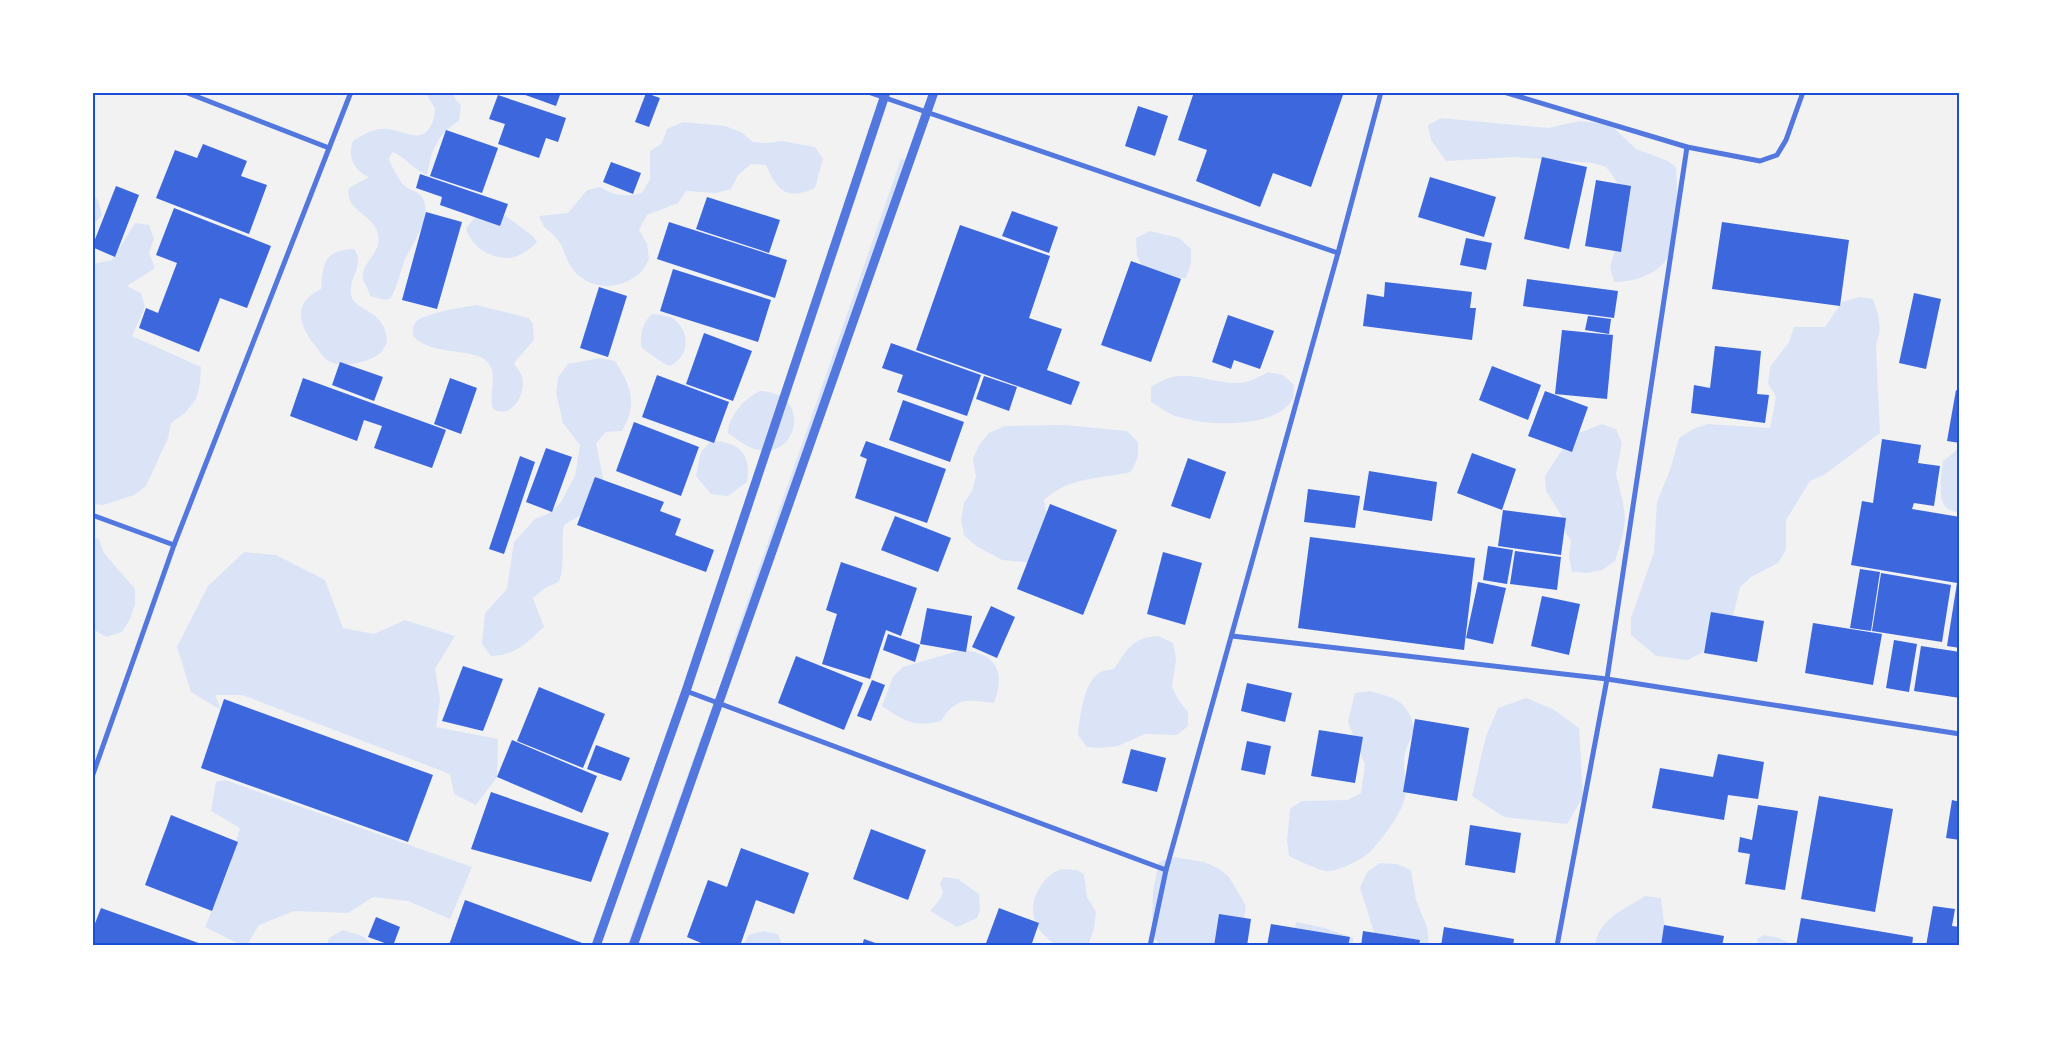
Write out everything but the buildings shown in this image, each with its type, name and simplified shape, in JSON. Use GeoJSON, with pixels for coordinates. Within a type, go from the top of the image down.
{"type":"FeatureCollection","features":[{"type":"Feature","properties":{"kind":"street"},"geometry":{"type":"LineString","coordinates":[[186,92],[329,148]]}},
{"type":"Feature","properties":{"kind":"street"},"geometry":{"type":"LineString","coordinates":[[92,777],[174,545],[350,92]]}},
{"type":"Feature","properties":{"kind":"street"},"geometry":{"type":"LineString","coordinates":[[868,92],[885,95],[927,113],[1338,253]]}},
{"type":"Feature","properties":{"kind":"street"},"geometry":{"type":"LineString","coordinates":[[633,946],[934,92]]}},
{"type":"Feature","properties":{"kind":"street"},"geometry":{"type":"LineString","coordinates":[[1150,946],[1166,870],[1381,92]]}},
{"type":"Feature","properties":{"kind":"street"},"geometry":{"type":"LineString","coordinates":[[1504,92],[1687,146],[1760,161],[1777,155],[1786,140],[1803,92]]}},
{"type":"Feature","properties":{"kind":"street"},"geometry":{"type":"LineString","coordinates":[[596,946],[686,691],[885,95]]}},
{"type":"Feature","properties":{"kind":"street"},"geometry":{"type":"LineString","coordinates":[[1556,946],[1607,679],[1687,146]]}},
{"type":"Feature","properties":{"kind":"street"},"geometry":{"type":"LineString","coordinates":[[92,515],[174,545]]}},
{"type":"Feature","properties":{"kind":"street"},"geometry":{"type":"LineString","coordinates":[[1232,636],[1607,679],[1960,734]]}},
{"type":"Feature","properties":{"kind":"street"},"geometry":{"type":"LineString","coordinates":[[686,691],[1166,870]]}},
{"type":"Feature","properties":{"kind":"shaded area"},"geometry":{"type":"Polygon","coordinates":[[[427,93],[454,93],[455,99],[461,105],[459,121],[441,137],[433,151],[427,175],[393,152],[389,158],[401,182],[419,194],[424,201],[426,210],[421,228],[404,262],[393,294],[391,298],[385,300],[370,296],[363,278],[365,266],[376,251],[379,238],[374,225],[350,201],[349,188],[369,177],[359,171],[353,163],[351,147],[353,141],[378,129],[422,135],[427,131],[432,122],[435,110],[427,93]]]}},
{"type":"Feature","properties":{"kind":"shaded area"},"geometry":{"type":"Polygon","coordinates":[[[1441,118],[1548,128],[1580,121],[1611,125],[1636,149],[1666,160],[1676,167],[1677,201],[1675,229],[1673,242],[1666,260],[1661,266],[1643,277],[1614,282],[1610,267],[1623,223],[1622,192],[1606,167],[1592,163],[1514,157],[1446,161],[1431,140],[1428,125],[1441,118]]]}},
{"type":"Feature","properties":{"kind":"shaded area"},"geometry":{"type":"Polygon","coordinates":[[[683,122],[725,126],[741,132],[753,142],[782,141],[815,147],[823,159],[815,188],[797,194],[784,191],[774,181],[766,165],[751,164],[738,175],[731,189],[716,193],[686,191],[678,203],[647,215],[639,230],[647,244],[649,259],[642,271],[633,279],[623,283],[603,286],[584,280],[576,274],[560,243],[541,222],[539,216],[568,213],[587,190],[600,187],[620,195],[642,193],[650,179],[650,151],[662,143],[667,129],[683,122]]]}},
{"type":"Feature","properties":{"kind":"shaded area"},"geometry":{"type":"Polygon","coordinates":[[[901,159],[907,160],[729,662],[728,657],[901,159]]]}},
{"type":"Feature","properties":{"kind":"shaded area"},"geometry":{"type":"Polygon","coordinates":[[[93,195],[98,200],[102,215],[97,221],[93,222],[93,195]]]}},
{"type":"Feature","properties":{"kind":"shaded area"},"geometry":{"type":"Polygon","coordinates":[[[500,212],[533,236],[537,242],[517,256],[509,258],[488,254],[476,246],[466,228],[477,215],[500,212]]]}},
{"type":"Feature","properties":{"kind":"shaded area"},"geometry":{"type":"Polygon","coordinates":[[[135,223],[149,225],[154,239],[149,253],[155,268],[127,286],[141,293],[145,307],[132,336],[201,367],[200,383],[196,399],[185,413],[171,423],[168,438],[146,486],[134,495],[103,505],[93,504],[93,267],[97,263],[112,260],[135,223]]]}},
{"type":"Feature","properties":{"kind":"shaded area"},"geometry":{"type":"Polygon","coordinates":[[[1150,231],[1179,238],[1191,249],[1191,263],[1186,278],[1171,278],[1144,270],[1137,256],[1136,238],[1150,231]]]}},
{"type":"Feature","properties":{"kind":"shaded area"},"geometry":{"type":"Polygon","coordinates":[[[354,249],[358,261],[351,285],[352,298],[355,303],[371,313],[382,324],[387,342],[379,354],[368,360],[353,364],[338,364],[326,359],[311,340],[302,324],[302,308],[305,301],[311,295],[321,289],[324,265],[331,255],[336,252],[354,249]]]}},
{"type":"Feature","properties":{"kind":"shaded area"},"geometry":{"type":"Polygon","coordinates":[[[1859,297],[1873,299],[1878,314],[1880,330],[1876,346],[1880,433],[1824,475],[1810,481],[1786,520],[1786,550],[1778,563],[1751,577],[1740,587],[1733,616],[1701,653],[1688,660],[1656,656],[1631,635],[1631,618],[1654,552],[1657,502],[1670,470],[1679,438],[1693,429],[1708,424],[1770,428],[1776,397],[1768,383],[1770,367],[1789,342],[1794,327],[1825,327],[1842,302],[1859,297]]]}},
{"type":"Feature","properties":{"kind":"shaded area"},"geometry":{"type":"Polygon","coordinates":[[[476,305],[529,318],[533,325],[534,340],[514,363],[521,373],[522,391],[516,403],[506,411],[493,409],[492,369],[483,359],[475,355],[432,347],[422,343],[413,336],[414,324],[428,315],[476,305]]]}},
{"type":"Feature","properties":{"kind":"shaded area"},"geometry":{"type":"Polygon","coordinates":[[[652,314],[673,318],[684,332],[686,344],[684,351],[681,357],[670,366],[642,348],[642,330],[652,314]]]}},
{"type":"Feature","properties":{"kind":"shaded area"},"geometry":{"type":"Polygon","coordinates":[[[600,358],[615,361],[625,378],[631,404],[627,422],[622,431],[606,432],[596,443],[605,488],[603,502],[564,525],[562,568],[559,582],[545,588],[533,598],[544,627],[514,651],[491,656],[482,644],[485,613],[507,589],[514,542],[535,519],[550,513],[561,502],[575,476],[580,445],[563,423],[556,393],[558,377],[568,364],[600,358]]]}},
{"type":"Feature","properties":{"kind":"shaded area"},"geometry":{"type":"Polygon","coordinates":[[[1268,372],[1283,375],[1294,385],[1293,397],[1283,409],[1271,416],[1256,420],[1222,423],[1191,420],[1172,415],[1151,402],[1151,387],[1163,380],[1174,377],[1194,376],[1242,383],[1268,372]]]}},
{"type":"Feature","properties":{"kind":"shaded area"},"geometry":{"type":"Polygon","coordinates":[[[760,391],[777,394],[788,402],[793,413],[794,425],[790,436],[783,445],[772,450],[754,449],[728,433],[734,414],[744,402],[760,391]]]}},
{"type":"Feature","properties":{"kind":"shaded area"},"geometry":{"type":"Polygon","coordinates":[[[1602,424],[1616,429],[1622,443],[1616,474],[1625,519],[1623,534],[1615,561],[1602,570],[1587,573],[1572,572],[1569,556],[1571,540],[1566,534],[1563,518],[1546,491],[1545,476],[1571,436],[1602,424]]]}},
{"type":"Feature","properties":{"kind":"shaded area"},"geometry":{"type":"Polygon","coordinates":[[[1065,425],[1127,431],[1138,442],[1138,457],[1131,472],[1074,483],[1053,492],[1044,500],[1047,519],[1033,563],[1002,560],[976,546],[964,535],[961,520],[964,503],[972,491],[976,476],[973,459],[979,445],[989,433],[1005,426],[1065,425]]]}},
{"type":"Feature","properties":{"kind":"shaded area"},"geometry":{"type":"Polygon","coordinates":[[[711,441],[729,443],[741,451],[745,457],[748,472],[747,482],[728,496],[711,494],[696,476],[701,452],[711,441]]]}},
{"type":"Feature","properties":{"kind":"shaded area"},"geometry":{"type":"Polygon","coordinates":[[[1959,448],[1959,513],[1949,510],[1944,505],[1941,487],[1943,461],[1959,448]]]}},
{"type":"Feature","properties":{"kind":"shaded area"},"geometry":{"type":"Polygon","coordinates":[[[92,537],[99,539],[104,553],[135,589],[135,604],[130,619],[122,632],[106,637],[93,629],[92,537]]]}},
{"type":"Feature","properties":{"kind":"shaded area"},"geometry":{"type":"Polygon","coordinates":[[[244,552],[276,555],[325,580],[343,628],[374,634],[405,620],[455,636],[435,669],[440,699],[436,727],[498,739],[497,777],[476,805],[454,794],[450,774],[242,695],[215,695],[221,710],[191,692],[177,647],[208,586],[244,552]]]}},
{"type":"Feature","properties":{"kind":"shaded area"},"geometry":{"type":"Polygon","coordinates":[[[1158,636],[1173,643],[1176,659],[1172,687],[1179,701],[1188,712],[1188,726],[1177,735],[1145,734],[1118,746],[1087,747],[1078,735],[1083,701],[1089,685],[1099,673],[1114,669],[1127,650],[1136,642],[1158,636]]]}},
{"type":"Feature","properties":{"kind":"shaded area"},"geometry":{"type":"Polygon","coordinates":[[[961,650],[983,655],[995,665],[999,681],[994,703],[963,702],[952,707],[941,721],[923,724],[903,719],[882,706],[893,677],[903,667],[961,650]]]}},
{"type":"Feature","properties":{"kind":"shaded area"},"geometry":{"type":"Polygon","coordinates":[[[1370,691],[1401,703],[1412,720],[1412,737],[1404,759],[1406,790],[1404,801],[1390,828],[1370,852],[1348,865],[1335,870],[1325,871],[1289,856],[1287,841],[1290,809],[1302,801],[1347,800],[1361,793],[1365,765],[1348,722],[1355,693],[1370,691]]]}},
{"type":"Feature","properties":{"kind":"shaded area"},"geometry":{"type":"Polygon","coordinates":[[[1526,698],[1553,709],[1579,728],[1583,797],[1567,824],[1504,817],[1472,796],[1486,736],[1498,708],[1526,698]]]}},
{"type":"Feature","properties":{"kind":"shaded area"},"geometry":{"type":"Polygon","coordinates":[[[701,737],[704,737],[637,945],[627,946],[701,737]]]}},
{"type":"Feature","properties":{"kind":"shaded area"},"geometry":{"type":"Polygon","coordinates":[[[225,780],[472,867],[450,919],[408,901],[373,897],[348,913],[294,911],[259,925],[247,945],[241,945],[205,927],[227,874],[240,828],[211,811],[216,782],[225,780]]]}},
{"type":"Feature","properties":{"kind":"shaded area"},"geometry":{"type":"Polygon","coordinates":[[[1174,857],[1204,862],[1218,868],[1229,877],[1246,906],[1240,945],[1160,945],[1152,935],[1153,890],[1159,862],[1174,857]]]}},
{"type":"Feature","properties":{"kind":"shaded area"},"geometry":{"type":"Polygon","coordinates":[[[1380,863],[1397,864],[1411,870],[1416,900],[1427,927],[1429,945],[1383,945],[1374,932],[1360,888],[1367,872],[1380,863]]]}},
{"type":"Feature","properties":{"kind":"shaded area"},"geometry":{"type":"Polygon","coordinates":[[[1062,869],[1077,870],[1084,874],[1087,897],[1096,912],[1094,929],[1088,945],[1056,945],[1041,931],[1034,918],[1034,900],[1037,892],[1047,878],[1062,869]]]}},
{"type":"Feature","properties":{"kind":"shaded area"},"geometry":{"type":"Polygon","coordinates":[[[943,877],[958,879],[979,894],[980,910],[977,918],[957,927],[930,911],[941,898],[943,891],[940,884],[943,877]]]}},
{"type":"Feature","properties":{"kind":"shaded area"},"geometry":{"type":"Polygon","coordinates":[[[1645,896],[1661,898],[1665,931],[1661,945],[1595,946],[1601,929],[1607,922],[1621,910],[1645,896]]]}},
{"type":"Feature","properties":{"kind":"shaded area"},"geometry":{"type":"Polygon","coordinates":[[[1296,922],[1325,928],[1353,938],[1353,945],[1294,946],[1293,938],[1296,922]]]}},
{"type":"Feature","properties":{"kind":"shaded area"},"geometry":{"type":"Polygon","coordinates":[[[343,930],[362,936],[373,945],[327,945],[329,938],[343,930]]]}},
{"type":"Feature","properties":{"kind":"shaded area"},"geometry":{"type":"Polygon","coordinates":[[[763,931],[778,934],[782,945],[743,945],[749,935],[763,931]]]}},
{"type":"Feature","properties":{"kind":"shaded area"},"geometry":{"type":"Polygon","coordinates":[[[1764,935],[1779,938],[1793,945],[1758,945],[1757,939],[1764,935]]]}}]}
